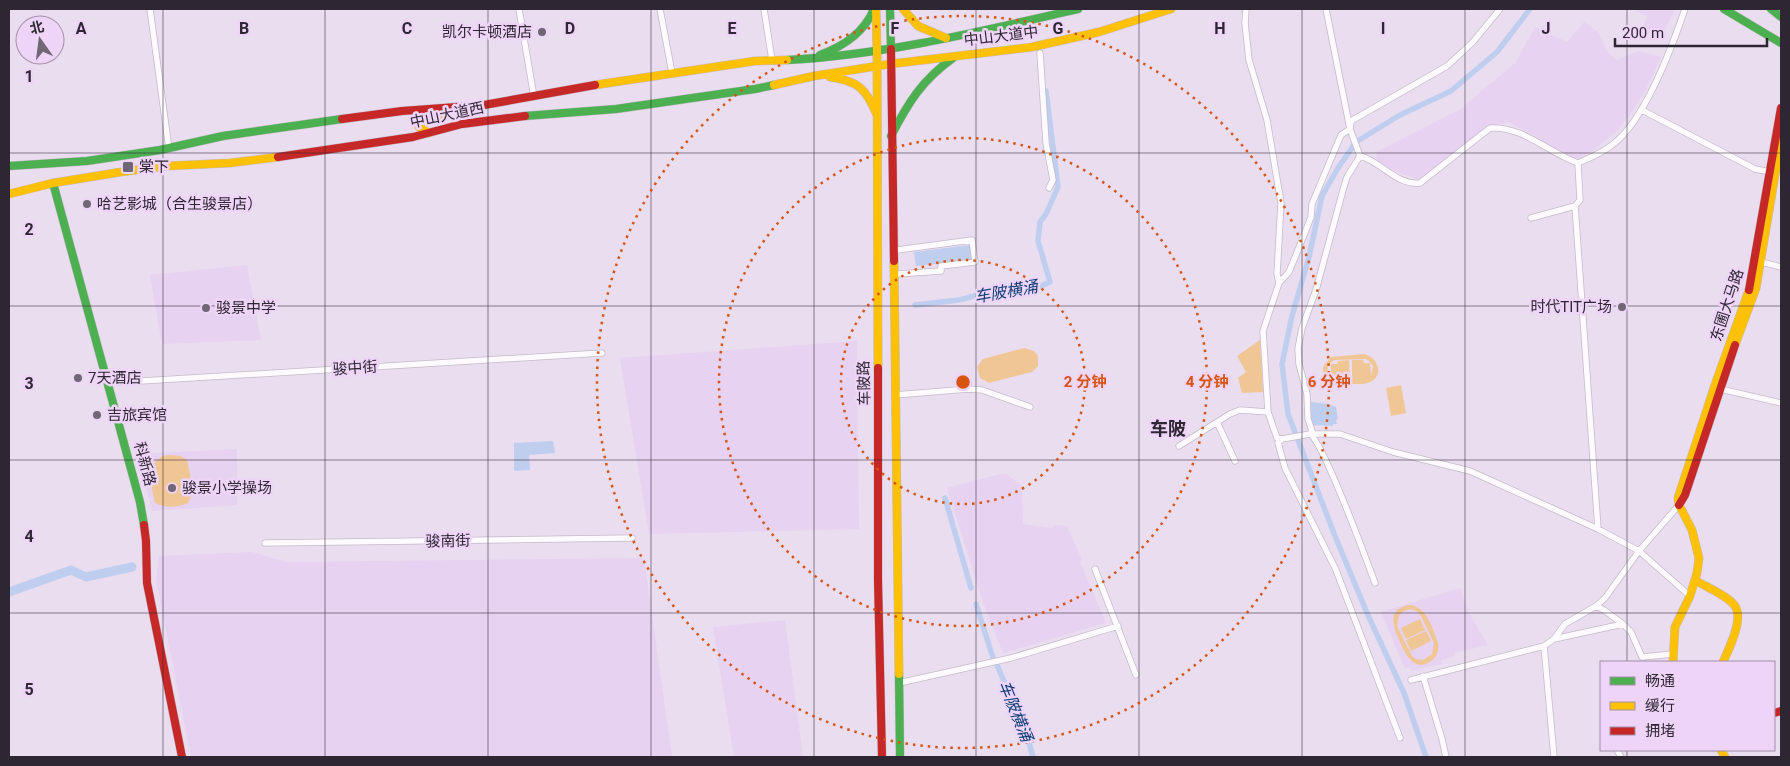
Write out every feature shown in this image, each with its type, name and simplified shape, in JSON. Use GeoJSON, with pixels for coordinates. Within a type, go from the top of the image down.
{"type":"FeatureCollection","features":[{"type":"Feature","properties":{"kind":"main road","name":"车陂路"},"geometry":{"type":"LineString","coordinates":[[875,9],[878,115],[878,580],[882,757]]}},
{"type":"Feature","properties":{"kind":"main road"},"geometry":{"type":"LineString","coordinates":[[803,59],[827,53],[852,38],[867,23],[875,9]]}},
{"type":"Feature","properties":{"kind":"main road","name":"车陂路"},"geometry":{"type":"LineString","coordinates":[[890,9],[900,757]]}},
{"type":"Feature","properties":{"kind":"main road"},"geometry":{"type":"LineString","coordinates":[[903,9],[918,26],[947,38]]}},
{"type":"Feature","properties":{"kind":"main road","name":"中山大道中"},"geometry":{"type":"LineString","coordinates":[[877,51],[1013,25],[1078,9]]}},
{"type":"Feature","properties":{"kind":"main road","name":"中山大道中"},"geometry":{"type":"LineString","coordinates":[[890,64],[1046,45],[1114,28],[1170,9]]}},
{"type":"Feature","properties":{"kind":"main road"},"geometry":{"type":"LineString","coordinates":[[1724,9],[1781,43]]}},
{"type":"Feature","properties":{"kind":"main road"},"geometry":{"type":"LineString","coordinates":[[1772,9],[1781,17]]}},
{"type":"Feature","properties":{"kind":"main road"},"geometry":{"type":"LineString","coordinates":[[917,61],[914,58],[913,52],[919,44]]}},
{"type":"Feature","properties":{"kind":"main road","name":"中山大道西"},"geometry":{"type":"LineString","coordinates":[[9,166],[87,161],[170,149],[223,136],[303,124],[402,111],[468,107],[534,97],[601,83],[772,60],[852,55],[877,51]]}},
{"type":"Feature","properties":{"kind":"main road"},"geometry":{"type":"LineString","coordinates":[[852,55],[856,60],[853,70]]}},
{"type":"Feature","properties":{"kind":"main road"},"geometry":{"type":"LineString","coordinates":[[891,136],[919,86],[928,76],[956,56]]}},
{"type":"Feature","properties":{"kind":"main road","name":"中山大道西"},"geometry":{"type":"LineString","coordinates":[[9,194],[52,183],[151,168],[236,162],[405,138],[470,123],[524,115],[600,111],[642,106],[771,86],[814,76],[890,64]]}},
{"type":"Feature","properties":{"kind":"main road"},"geometry":{"type":"LineString","coordinates":[[814,76],[838,78],[858,84],[868,93],[878,115]]}},
{"type":"Feature","properties":{"kind":"main road"},"geometry":{"type":"LineString","coordinates":[[429,133],[420,127],[419,120],[421,118],[468,107]]}},
{"type":"Feature","properties":{"kind":"main road","name":"东圃大马路"},"geometry":{"type":"LineString","coordinates":[[1679,505],[1685,495],[1758,261],[1779,141],[1781,108]]}},
{"type":"Feature","properties":{"kind":"main road","name":"东圃大马路"},"geometry":{"type":"LineString","coordinates":[[1758,261],[1770,172],[1779,141]]}},
{"type":"Feature","properties":{"kind":"main road","name":"科新路"},"geometry":{"type":"LineString","coordinates":[[52,183],[140,502],[146,541],[147,583],[182,757]]}},
{"type":"Feature","properties":{"kind":"main road"},"geometry":{"type":"LineString","coordinates":[[877,309],[880,314],[886,316],[891,314],[894,309]]}},
{"type":"Feature","properties":{"kind":"main road"},"geometry":{"type":"LineString","coordinates":[[877,343],[886,337],[891,339],[894,344]]}},
{"type":"Feature","properties":{"kind":"main road"},"geometry":{"type":"LineString","coordinates":[[1673,661],[1675,627],[1690,596],[1698,564],[1698,551],[1689,523],[1679,505]]}},
{"type":"Feature","properties":{"kind":"main road"},"geometry":{"type":"LineString","coordinates":[[1695,580],[1732,603],[1736,609],[1737,620],[1732,640],[1722,661]]}},
{"type":"Feature","properties":{"kind":"street"},"geometry":{"type":"LineString","coordinates":[[150,9],[170,149]]}},
{"type":"Feature","properties":{"kind":"street"},"geometry":{"type":"LineString","coordinates":[[519,9],[534,97]]}},
{"type":"Feature","properties":{"kind":"street"},"geometry":{"type":"LineString","coordinates":[[660,9],[672,73]]}},
{"type":"Feature","properties":{"kind":"street"},"geometry":{"type":"LineString","coordinates":[[764,9],[772,60]]}},
{"type":"Feature","properties":{"kind":"street"},"geometry":{"type":"LineString","coordinates":[[1246,9],[1245,23],[1249,60],[1267,120],[1281,203],[1279,283]]}},
{"type":"Feature","properties":{"kind":"street"},"geometry":{"type":"LineString","coordinates":[[1326,9],[1350,129],[1360,156]]}},
{"type":"Feature","properties":{"kind":"street"},"geometry":{"type":"LineString","coordinates":[[1500,9],[1472,43],[1446,66],[1351,121],[1350,129],[1341,135],[1325,169],[1312,204],[1311,217],[1304,235],[1288,272],[1279,283],[1262,331],[1268,412],[1277,438],[1282,439],[1310,434],[1340,434],[1393,452],[1470,471],[1598,529],[1639,551],[1690,596]]}},
{"type":"Feature","properties":{"kind":"street"},"geometry":{"type":"LineString","coordinates":[[1578,164],[1611,146],[1642,110],[1653,90],[1685,9]]}},
{"type":"Feature","properties":{"kind":"street"},"geometry":{"type":"LineString","coordinates":[[1040,53],[1046,143],[1053,180],[1049,188]]}},
{"type":"Feature","properties":{"kind":"street"},"geometry":{"type":"LineString","coordinates":[[1642,110],[1755,169],[1770,172]]}},
{"type":"Feature","properties":{"kind":"street"},"geometry":{"type":"LineString","coordinates":[[1360,156],[1365,157],[1383,170],[1401,179],[1415,184],[1420,183],[1490,128],[1500,127],[1535,139],[1558,155],[1578,164]]}},
{"type":"Feature","properties":{"kind":"street"},"geometry":{"type":"LineString","coordinates":[[1310,434],[1312,431],[1308,419],[1307,394],[1299,364],[1298,349],[1302,328],[1318,281],[1343,190],[1360,156]]}},
{"type":"Feature","properties":{"kind":"street"},"geometry":{"type":"LineString","coordinates":[[1531,218],[1575,206],[1580,200],[1578,164]]}},
{"type":"Feature","properties":{"kind":"street"},"geometry":{"type":"LineString","coordinates":[[1575,206],[1598,529]]}},
{"type":"Feature","properties":{"kind":"street"},"geometry":{"type":"LineString","coordinates":[[897,250],[972,240],[975,262],[941,266],[941,271],[897,274]]}},
{"type":"Feature","properties":{"kind":"street"},"geometry":{"type":"LineString","coordinates":[[1758,261],[1781,267]]}},
{"type":"Feature","properties":{"kind":"street","name":"骏中街"},"geometry":{"type":"LineString","coordinates":[[108,383],[602,352]]}},
{"type":"Feature","properties":{"kind":"street"},"geometry":{"type":"LineString","coordinates":[[1717,388],[1781,403]]}},
{"type":"Feature","properties":{"kind":"street"},"geometry":{"type":"LineString","coordinates":[[895,395],[968,389],[982,390],[1030,407]]}},
{"type":"Feature","properties":{"kind":"street"},"geometry":{"type":"LineString","coordinates":[[1178,446],[1230,414],[1240,410],[1268,412]]}},
{"type":"Feature","properties":{"kind":"street"},"geometry":{"type":"LineString","coordinates":[[1217,422],[1234,461]]}},
{"type":"Feature","properties":{"kind":"street"},"geometry":{"type":"LineString","coordinates":[[1310,434],[1315,437],[1326,459],[1375,583]]}},
{"type":"Feature","properties":{"kind":"street"},"geometry":{"type":"LineString","coordinates":[[1282,439],[1278,443],[1285,468],[1336,570],[1400,738]]}},
{"type":"Feature","properties":{"kind":"street"},"geometry":{"type":"LineString","coordinates":[[1410,680],[1544,646],[1554,639],[1565,624],[1596,606],[1605,598],[1639,551],[1679,505]]}},
{"type":"Feature","properties":{"kind":"street","name":"骏南街"},"geometry":{"type":"LineString","coordinates":[[265,543],[632,538]]}},
{"type":"Feature","properties":{"kind":"street"},"geometry":{"type":"LineString","coordinates":[[1095,568],[1136,675]]}},
{"type":"Feature","properties":{"kind":"street"},"geometry":{"type":"LineString","coordinates":[[1596,606],[1623,624],[1631,632],[1642,657],[1673,654]]}},
{"type":"Feature","properties":{"kind":"street"},"geometry":{"type":"LineString","coordinates":[[1554,639],[1623,624]]}},
{"type":"Feature","properties":{"kind":"street"},"geometry":{"type":"LineString","coordinates":[[899,683],[1011,658],[1118,626]]}},
{"type":"Feature","properties":{"kind":"street"},"geometry":{"type":"LineString","coordinates":[[1544,646],[1554,757]]}},
{"type":"Feature","properties":{"kind":"street"},"geometry":{"type":"LineString","coordinates":[[1423,676],[1446,757]]}},
{"type":"Feature","properties":{"kind":"shaded area"},"geometry":{"type":"Polygon","coordinates":[[[1633,9],[1676,9],[1660,38],[1642,28],[1648,17],[1633,9]]]}},
{"type":"Feature","properties":{"kind":"shaded area"},"geometry":{"type":"Polygon","coordinates":[[[1584,22],[1598,32],[1607,51],[1617,60],[1639,51],[1661,57],[1644,93],[1632,112],[1617,131],[1592,151],[1574,161],[1563,157],[1536,136],[1508,122],[1490,126],[1422,181],[1378,164],[1376,152],[1459,110],[1515,63],[1535,27],[1567,42],[1584,22]]]}},
{"type":"Feature","properties":{"kind":"shaded area","name":"骏景中学"},"geometry":{"type":"Polygon","coordinates":[[[247,265],[261,340],[162,344],[150,275],[247,265]]]}},
{"type":"Feature","properties":{"kind":"shaded area"},"geometry":{"type":"Polygon","coordinates":[[[1260,340],[1263,392],[1242,393],[1238,378],[1246,372],[1237,356],[1260,340]]]}},
{"type":"Feature","properties":{"kind":"shaded area"},"geometry":{"type":"Polygon","coordinates":[[[857,341],[859,529],[649,534],[620,358],[857,341]]]}},
{"type":"Feature","properties":{"kind":"shaded area"},"geometry":{"type":"Polygon","coordinates":[[[1024,348],[1034,351],[1038,356],[1038,366],[1032,372],[989,383],[980,378],[977,367],[983,359],[1024,348]]]}},
{"type":"Feature","properties":{"kind":"shaded area"},"geometry":{"type":"Polygon","coordinates":[[[1364,354],[1375,362],[1378,374],[1376,378],[1365,384],[1332,383],[1328,381],[1323,373],[1323,367],[1331,357],[1364,354]],[[1366,359],[1334,360],[1328,366],[1328,374],[1331,378],[1338,381],[1338,377],[1331,377],[1331,364],[1349,360],[1350,380],[1352,380],[1352,360],[1363,360],[1364,363],[1370,363],[1371,376],[1373,366],[1370,362],[1366,359]]]}},
{"type":"Feature","properties":{"kind":"shaded area"},"geometry":{"type":"Polygon","coordinates":[[[1401,385],[1406,413],[1391,416],[1386,388],[1401,385]]]}},
{"type":"Feature","properties":{"kind":"shaded area"},"geometry":{"type":"Polygon","coordinates":[[[237,449],[237,505],[152,511],[138,454],[237,449]]]}},
{"type":"Feature","properties":{"kind":"shaded area","name":"骏景小学操场"},"geometry":{"type":"Polygon","coordinates":[[[162,456],[180,456],[187,460],[192,487],[188,503],[171,507],[155,503],[150,480],[152,465],[162,456]]]}},
{"type":"Feature","properties":{"kind":"shaded area"},"geometry":{"type":"Polygon","coordinates":[[[1006,474],[1022,486],[1023,524],[1052,528],[1053,525],[1067,526],[1106,623],[1003,653],[982,600],[947,488],[1006,474]]]}},
{"type":"Feature","properties":{"kind":"shaded area"},"geometry":{"type":"Polygon","coordinates":[[[252,552],[286,562],[644,558],[672,757],[191,757],[156,580],[159,556],[252,552]]]}},
{"type":"Feature","properties":{"kind":"shaded area"},"geometry":{"type":"Polygon","coordinates":[[[1460,588],[1469,613],[1488,645],[1454,653],[1455,656],[1441,660],[1442,664],[1411,671],[1410,667],[1405,669],[1381,612],[1460,588]]]}},
{"type":"Feature","properties":{"kind":"shaded area"},"geometry":{"type":"Polygon","coordinates":[[[1410,605],[1421,610],[1434,631],[1438,643],[1438,651],[1433,659],[1425,664],[1420,665],[1411,661],[1397,636],[1393,619],[1397,610],[1410,605]],[[1410,609],[1404,611],[1399,615],[1397,626],[1412,656],[1423,660],[1432,654],[1434,643],[1417,611],[1410,609]]]}},
{"type":"Feature","properties":{"kind":"shaded area"},"geometry":{"type":"Polygon","coordinates":[[[1420,619],[1425,630],[1406,639],[1401,628],[1420,619]]]}},
{"type":"Feature","properties":{"kind":"shaded area"},"geometry":{"type":"Polygon","coordinates":[[[785,620],[803,757],[734,757],[713,627],[785,620]]]}},
{"type":"Feature","properties":{"kind":"shaded area"},"geometry":{"type":"Polygon","coordinates":[[[1426,631],[1431,641],[1411,651],[1406,640],[1426,631]]]}},
{"type":"Feature","properties":{"kind":"water"},"geometry":{"type":"Polygon","coordinates":[[[970,245],[972,260],[916,266],[914,252],[970,245]]]}},
{"type":"Feature","properties":{"kind":"water"},"geometry":{"type":"Polygon","coordinates":[[[1310,402],[1336,407],[1337,424],[1333,424],[1333,426],[1313,425],[1310,418],[1310,402]]]}},
{"type":"Feature","properties":{"kind":"water"},"geometry":{"type":"Polygon","coordinates":[[[553,441],[555,453],[529,455],[530,470],[514,471],[514,443],[553,441]]]}},
{"type":"Feature","properties":{"kind":"waterway"},"geometry":{"type":"LineString","coordinates":[[1426,757],[1404,693],[1367,613],[1288,414],[1282,364],[1322,196],[1356,142],[1400,115],[1451,91],[1497,52],[1530,9]]}},
{"type":"Feature","properties":{"kind":"waterway","name":"车陂横涌"},"geometry":{"type":"LineString","coordinates":[[915,305],[959,300],[1000,289],[1037,288],[1050,282],[1038,241],[1040,222],[1046,214],[1058,187],[1046,91]]}},
{"type":"Feature","properties":{"kind":"waterway","name":"车陂横涌"},"geometry":{"type":"LineString","coordinates":[[945,498],[971,588]]}},
{"type":"Feature","properties":{"kind":"waterway"},"geometry":{"type":"LineString","coordinates":[[9,592],[71,570],[86,577],[132,567]]}},
{"type":"Feature","properties":{"kind":"waterway","name":"车陂横涌"},"geometry":{"type":"LineString","coordinates":[[976,604],[993,658]]}},
{"type":"Feature","properties":{"kind":"waterway","name":"车陂横涌"},"geometry":{"type":"LineString","coordinates":[[997,665],[1027,735],[1033,757]]}},
{"type":"Feature","properties":{"kind":"traffic: fast"},"geometry":{"type":"LineString","coordinates":[[820,55],[852,38],[865,25],[874,9]]}},
{"type":"Feature","properties":{"kind":"traffic: fast"},"geometry":{"type":"LineString","coordinates":[[890,9],[891,49]]}},
{"type":"Feature","properties":{"kind":"traffic: fast"},"geometry":{"type":"LineString","coordinates":[[787,60],[860,53],[933,41],[1078,9]]}},
{"type":"Feature","properties":{"kind":"traffic: fast"},"geometry":{"type":"LineString","coordinates":[[1724,9],[1781,43]]}},
{"type":"Feature","properties":{"kind":"traffic: fast"},"geometry":{"type":"LineString","coordinates":[[1771,9],[1781,17]]}},
{"type":"Feature","properties":{"kind":"traffic: fast"},"geometry":{"type":"LineString","coordinates":[[891,136],[924,84],[953,58]]}},
{"type":"Feature","properties":{"kind":"traffic: fast"},"geometry":{"type":"LineString","coordinates":[[525,116],[616,109],[774,85]]}},
{"type":"Feature","properties":{"kind":"traffic: fast"},"geometry":{"type":"LineString","coordinates":[[9,166],[87,161],[160,150],[223,136],[342,119]]}},
{"type":"Feature","properties":{"kind":"traffic: fast"},"geometry":{"type":"LineString","coordinates":[[53,183],[140,502],[144,525]]}},
{"type":"Feature","properties":{"kind":"traffic: fast"},"geometry":{"type":"LineString","coordinates":[[899,674],[900,757]]}},
{"type":"Feature","properties":{"kind":"traffic: slow"},"geometry":{"type":"LineString","coordinates":[[876,9],[877,51]]}},
{"type":"Feature","properties":{"kind":"traffic: slow"},"geometry":{"type":"LineString","coordinates":[[903,9],[918,26],[946,38]]}},
{"type":"Feature","properties":{"kind":"traffic: slow"},"geometry":{"type":"LineString","coordinates":[[774,85],[814,76],[890,64],[1032,47],[1099,32],[1171,9]]}},
{"type":"Feature","properties":{"kind":"traffic: slow"},"geometry":{"type":"LineString","coordinates":[[877,51],[878,368]]}},
{"type":"Feature","properties":{"kind":"traffic: slow"},"geometry":{"type":"LineString","coordinates":[[595,85],[755,61],[787,60]]}},
{"type":"Feature","properties":{"kind":"traffic: slow"},"geometry":{"type":"LineString","coordinates":[[830,77],[848,81],[860,88],[869,99],[877,115]]}},
{"type":"Feature","properties":{"kind":"traffic: slow"},"geometry":{"type":"LineString","coordinates":[[429,133],[419,127],[419,120],[425,117],[446,114]]}},
{"type":"Feature","properties":{"kind":"traffic: slow"},"geometry":{"type":"LineString","coordinates":[[1735,345],[1756,288],[1781,139]]}},
{"type":"Feature","properties":{"kind":"traffic: slow"},"geometry":{"type":"LineString","coordinates":[[9,194],[53,183],[121,172],[166,166],[230,163],[278,157]]}},
{"type":"Feature","properties":{"kind":"traffic: slow"},"geometry":{"type":"LineString","coordinates":[[894,261],[899,674]]}},
{"type":"Feature","properties":{"kind":"traffic: slow"},"geometry":{"type":"LineString","coordinates":[[1673,661],[1675,627],[1690,596],[1697,573],[1699,558],[1692,530],[1679,505],[1678,498],[1716,382],[1749,290]]}},
{"type":"Feature","properties":{"kind":"traffic: slow"},"geometry":{"type":"LineString","coordinates":[[1695,580],[1732,602],[1735,606],[1738,618],[1737,626],[1724,661]]}},
{"type":"Feature","properties":{"kind":"traffic: slow"},"geometry":{"type":"LineString","coordinates":[[1722,751],[1725,757]]}},
{"type":"Feature","properties":{"kind":"traffic: jam"},"geometry":{"type":"LineString","coordinates":[[891,49],[894,261]]}},
{"type":"Feature","properties":{"kind":"traffic: jam"},"geometry":{"type":"LineString","coordinates":[[342,119],[402,111],[484,105],[595,85]]}},
{"type":"Feature","properties":{"kind":"traffic: jam"},"geometry":{"type":"LineString","coordinates":[[1749,290],[1781,108]]}},
{"type":"Feature","properties":{"kind":"traffic: jam"},"geometry":{"type":"LineString","coordinates":[[278,157],[413,137],[462,124],[525,116]]}},
{"type":"Feature","properties":{"kind":"traffic: jam"},"geometry":{"type":"LineString","coordinates":[[1679,505],[1685,495],[1735,345]]}},
{"type":"Feature","properties":{"kind":"traffic: jam"},"geometry":{"type":"LineString","coordinates":[[878,368],[878,580],[882,757]]}},
{"type":"Feature","properties":{"kind":"traffic: jam"},"geometry":{"type":"LineString","coordinates":[[144,525],[147,583],[182,757]]}},
{"type":"Feature","properties":{"kind":"traffic: jam"},"geometry":{"type":"LineString","coordinates":[[1775,713],[1781,711]]}},
{"type":"Feature","properties":{"kind":"place","name":"凯尔卡顿酒店"},"geometry":{"type":"Point","coordinates":[542,32]}},
{"type":"Feature","properties":{"kind":"place","name":"棠下"},"geometry":{"type":"Point","coordinates":[128,167]}},
{"type":"Feature","properties":{"kind":"place","name":"哈艺影城（合生骏景店）"},"geometry":{"type":"Point","coordinates":[87,204]}},
{"type":"Feature","properties":{"kind":"place","name":"时代TIT广场"},"geometry":{"type":"Point","coordinates":[1622,307]}},
{"type":"Feature","properties":{"kind":"place","name":"骏景中学"},"geometry":{"type":"Point","coordinates":[206,308]}},
{"type":"Feature","properties":{"kind":"place","name":"7天酒店"},"geometry":{"type":"Point","coordinates":[78,378]}},
{"type":"Feature","properties":{"kind":"place","name":"吉旅宾馆"},"geometry":{"type":"Point","coordinates":[97,415]}},
{"type":"Feature","properties":{"kind":"place","name":"骏景小学操场"},"geometry":{"type":"Point","coordinates":[172,488]}},
{"type":"Feature","properties":{"kind":"district","name":"车陂"},"geometry":{"type":"Point","coordinates":[1168,429]}}]}
